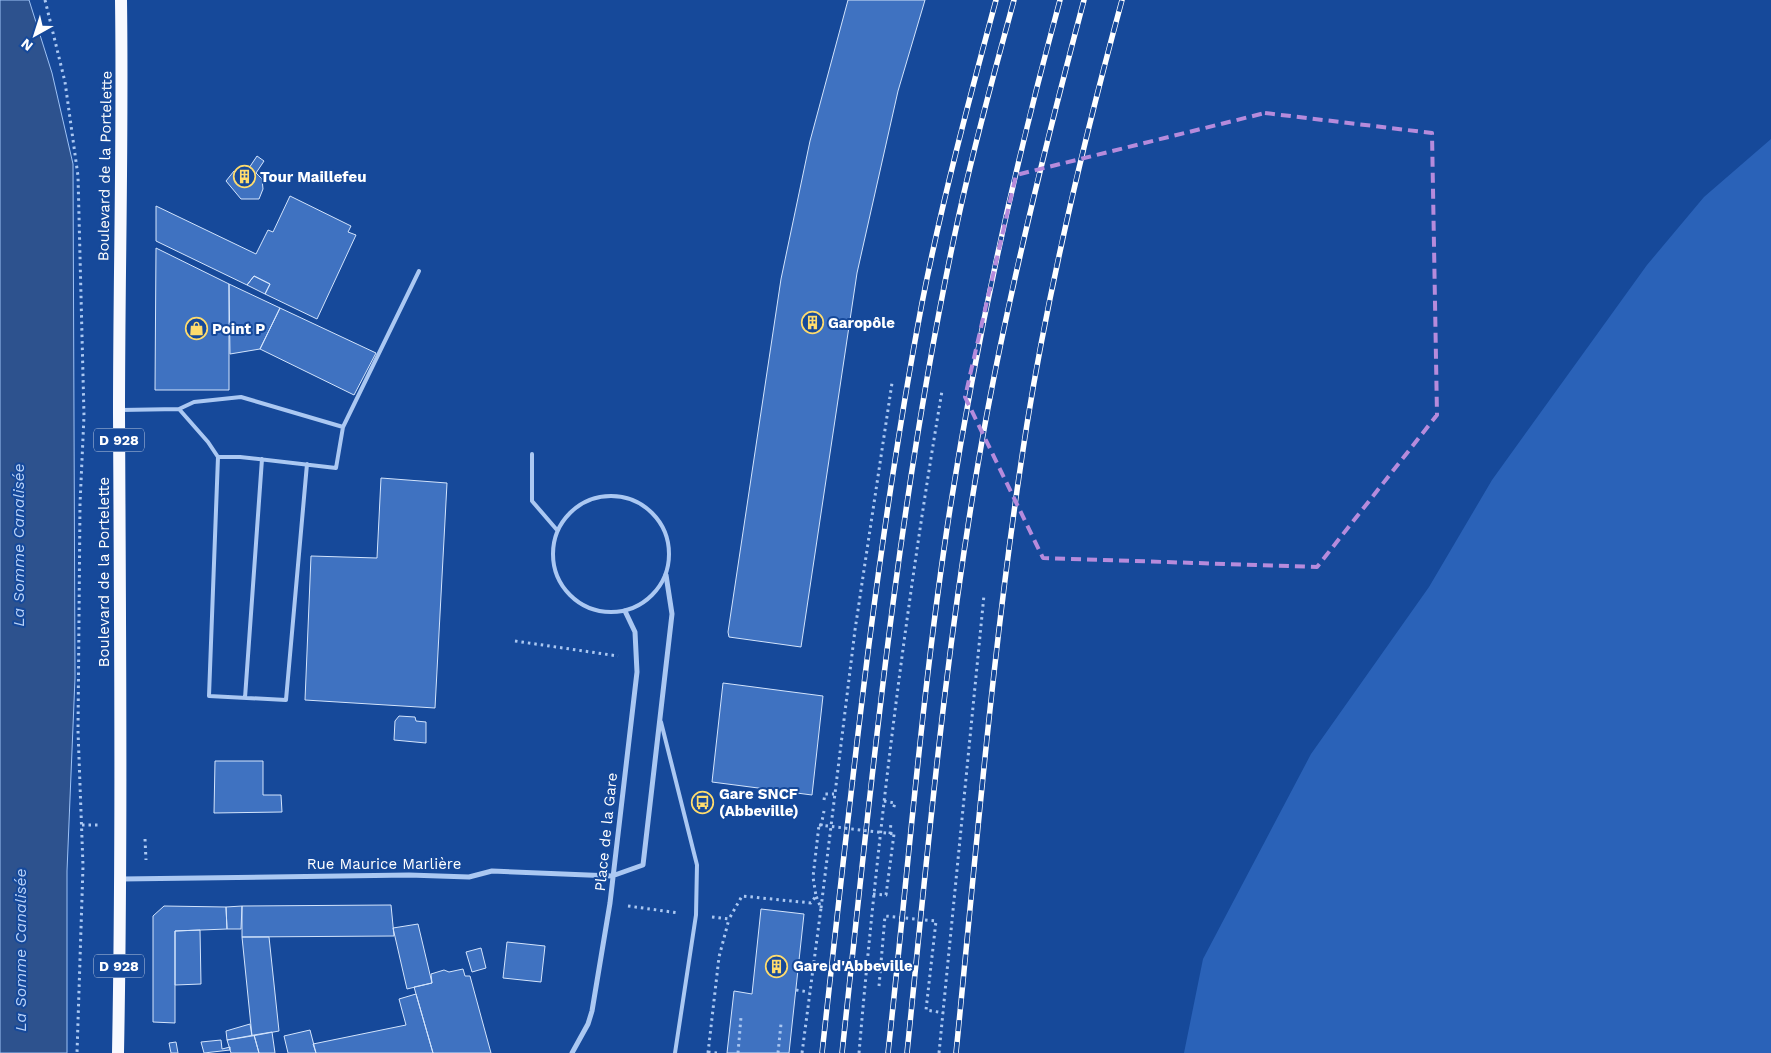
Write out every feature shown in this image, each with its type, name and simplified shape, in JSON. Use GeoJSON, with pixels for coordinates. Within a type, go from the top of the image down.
{"type":"FeatureCollection","features":[{"type":"Feature","properties":{"kind":"main road","name":"Boulevard de la Portelette"},"geometry":{"type":"LineString","coordinates":[[118,1053],[121,879],[119,410],[123,97],[121,0]]}},
{"type":"Feature","properties":{"kind":"street"},"geometry":{"type":"LineString","coordinates":[[661,722],[672,614],[666,575]]}},
{"type":"Feature","properties":{"kind":"street","name":"Place de la Gare"},"geometry":{"type":"LineString","coordinates":[[572,1053],[588,1024],[592,1010],[610,903],[637,672],[635,632],[625,611]]}},
{"type":"Feature","properties":{"kind":"street","name":"Rue Maurice Marlière"},"geometry":{"type":"LineString","coordinates":[[121,879],[409,875],[469,877],[492,871],[612,876],[643,865],[661,722]]}},
{"type":"Feature","properties":{"kind":"lane"},"geometry":{"type":"LineString","coordinates":[[218,457],[262,459],[336,468],[343,427],[419,271]]}},
{"type":"Feature","properties":{"kind":"lane"},"geometry":{"type":"LineString","coordinates":[[119,410],[179,409],[194,402],[240,397],[343,427]]}},
{"type":"Feature","properties":{"kind":"lane"},"geometry":{"type":"LineString","coordinates":[[179,409],[208,442],[218,457],[210,696],[286,700],[307,464]]}},
{"type":"Feature","properties":{"kind":"lane"},"geometry":{"type":"LineString","coordinates":[[532,454],[532,501],[557,530]]}},
{"type":"Feature","properties":{"kind":"lane"},"geometry":{"type":"LineString","coordinates":[[245,698],[262,459]]}},
{"type":"Feature","properties":{"kind":"lane"},"geometry":{"type":"LineString","coordinates":[[603,496],[627,497],[650,509],[665,530],[669,560],[666,575],[656,592],[642,604],[625,611],[601,612],[589,608],[566,592],[559,580],[553,564],[553,547],[557,530],[567,515],[580,504],[603,496]]}},
{"type":"Feature","properties":{"kind":"lane"},"geometry":{"type":"LineString","coordinates":[[661,722],[697,865],[696,915],[675,1053]]}},
{"type":"Feature","properties":{"kind":"path"},"geometry":{"type":"LineString","coordinates":[[45,0],[65,82],[78,176],[84,416],[80,504],[78,731],[83,866],[77,1053]]}},
{"type":"Feature","properties":{"kind":"path"},"geometry":{"type":"LineString","coordinates":[[802,1053],[855,630],[892,383]]}},
{"type":"Feature","properties":{"kind":"path"},"geometry":{"type":"LineString","coordinates":[[859,1053],[873,894],[884,801],[920,521],[942,390]]}},
{"type":"Feature","properties":{"kind":"path"},"geometry":{"type":"LineString","coordinates":[[938,1053],[944,1013],[984,595]]}},
{"type":"Feature","properties":{"kind":"path"},"geometry":{"type":"LineString","coordinates":[[515,641],[549,647],[580,649],[635,659]]}},
{"type":"Feature","properties":{"kind":"path"},"geometry":{"type":"LineString","coordinates":[[824,800],[825,794],[834,794]]}},
{"type":"Feature","properties":{"kind":"path"},"geometry":{"type":"LineString","coordinates":[[884,801],[895,803],[893,810]]}},
{"type":"Feature","properties":{"kind":"path"},"geometry":{"type":"LineString","coordinates":[[813,877],[824,811]]}},
{"type":"Feature","properties":{"kind":"path"},"geometry":{"type":"LineString","coordinates":[[873,894],[886,895],[892,834],[891,822]]}},
{"type":"Feature","properties":{"kind":"path"},"geometry":{"type":"LineString","coordinates":[[820,826],[892,834]]}},
{"type":"Feature","properties":{"kind":"path"},"geometry":{"type":"LineString","coordinates":[[816,896],[821,908]]}},
{"type":"Feature","properties":{"kind":"path"},"geometry":{"type":"LineString","coordinates":[[879,986],[885,916],[936,921],[926,1010],[944,1013]]}},
{"type":"Feature","properties":{"kind":"path"},"geometry":{"type":"LineString","coordinates":[[717,1053],[708,1052],[719,957],[729,919]]}},
{"type":"Feature","properties":{"kind":"path"},"geometry":{"type":"LineString","coordinates":[[796,990],[810,992]]}},
{"type":"Feature","properties":{"kind":"path"},"geometry":{"type":"LineString","coordinates":[[738,1053],[741,1017]]}},
{"type":"Feature","properties":{"kind":"path"},"geometry":{"type":"LineString","coordinates":[[778,1053],[781,1024]]}},
{"type":"Feature","properties":{"kind":"highlighted area"},"geometry":{"type":"Polygon","coordinates":[[[1265,113],[1432,133],[1437,415],[1317,567],[1043,558],[965,397],[1016,175],[1265,113]]]}},
{"type":"Feature","properties":{"kind":"shaded area"},"geometry":{"type":"Polygon","coordinates":[[[1771,139],[1771,1053],[1184,1053],[1203,959],[1311,754],[1429,587],[1492,480],[1647,265],[1704,197],[1771,139]]]}},
{"type":"Feature","properties":{"kind":"water","name":"La Somme Canalisée"},"geometry":{"type":"Polygon","coordinates":[[[0,0],[29,0],[52,73],[73,164],[75,678],[67,871],[67,1053],[0,1053],[0,0]]]}},
{"type":"Feature","properties":{"kind":"building","name":"Garopôle"},"geometry":{"type":"Polygon","coordinates":[[[848,0],[925,0],[898,91],[857,273],[801,647],[729,637],[728,632],[781,279],[810,141],[848,0]]]}},
{"type":"Feature","properties":{"kind":"building","name":"Tour Maillefeu"},"geometry":{"type":"Polygon","coordinates":[[[257,156],[264,161],[256,173],[262,179],[263,189],[259,199],[241,199],[226,181],[234,171],[239,175],[247,171],[257,156]]]}},
{"type":"Feature","properties":{"kind":"building"},"geometry":{"type":"Polygon","coordinates":[[[290,196],[351,226],[348,232],[356,235],[317,319],[265,294],[270,284],[254,276],[247,285],[156,241],[156,206],[256,254],[268,230],[273,232],[290,196]]]}},
{"type":"Feature","properties":{"kind":"building"},"geometry":{"type":"Polygon","coordinates":[[[156,248],[229,284],[229,390],[155,390],[156,248]]]}},
{"type":"Feature","properties":{"kind":"building"},"geometry":{"type":"Polygon","coordinates":[[[254,276],[270,284],[265,294],[247,285],[254,276]]]}},
{"type":"Feature","properties":{"kind":"building"},"geometry":{"type":"Polygon","coordinates":[[[229,284],[280,308],[260,349],[230,354],[229,284]]]}},
{"type":"Feature","properties":{"kind":"building"},"geometry":{"type":"Polygon","coordinates":[[[280,308],[376,353],[354,395],[260,349],[280,308]]]}},
{"type":"Feature","properties":{"kind":"building"},"geometry":{"type":"Polygon","coordinates":[[[381,478],[447,483],[435,708],[305,700],[311,556],[377,558],[381,478]]]}},
{"type":"Feature","properties":{"kind":"building"},"geometry":{"type":"Polygon","coordinates":[[[723,683],[823,696],[812,795],[712,782],[723,683]]]}},
{"type":"Feature","properties":{"kind":"building"},"geometry":{"type":"Polygon","coordinates":[[[399,716],[415,717],[416,721],[426,722],[426,743],[394,740],[395,721],[399,716]]]}},
{"type":"Feature","properties":{"kind":"building"},"geometry":{"type":"Polygon","coordinates":[[[215,761],[263,761],[263,795],[281,795],[282,812],[214,813],[215,761]]]}},
{"type":"Feature","properties":{"kind":"building"},"geometry":{"type":"Polygon","coordinates":[[[391,905],[394,936],[242,937],[242,906],[391,905]]]}},
{"type":"Feature","properties":{"kind":"building"},"geometry":{"type":"Polygon","coordinates":[[[164,906],[226,907],[227,929],[175,931],[175,1023],[153,1022],[153,916],[164,906]]]}},
{"type":"Feature","properties":{"kind":"building"},"geometry":{"type":"Polygon","coordinates":[[[242,906],[241,929],[227,929],[226,907],[242,906]]]}},
{"type":"Feature","properties":{"kind":"building","name":"Gare d'Abbeville"},"geometry":{"type":"Polygon","coordinates":[[[761,909],[804,914],[789,1053],[727,1053],[734,991],[752,994],[761,909]]]}},
{"type":"Feature","properties":{"kind":"building"},"geometry":{"type":"Polygon","coordinates":[[[418,924],[432,983],[407,989],[393,928],[418,924]]]}},
{"type":"Feature","properties":{"kind":"building"},"geometry":{"type":"Polygon","coordinates":[[[200,930],[201,984],[175,985],[175,931],[200,930]]]}},
{"type":"Feature","properties":{"kind":"building"},"geometry":{"type":"Polygon","coordinates":[[[242,937],[269,937],[279,1031],[252,1036],[242,937]]]}},
{"type":"Feature","properties":{"kind":"building"},"geometry":{"type":"Polygon","coordinates":[[[507,942],[545,946],[541,982],[503,978],[507,942]]]}},
{"type":"Feature","properties":{"kind":"building"},"geometry":{"type":"Polygon","coordinates":[[[481,948],[486,968],[472,972],[466,952],[481,948]]]}},
{"type":"Feature","properties":{"kind":"building"},"geometry":{"type":"Polygon","coordinates":[[[463,969],[465,976],[470,976],[491,1053],[433,1053],[414,987],[432,983],[431,974],[444,970],[449,972],[463,969]]]}},
{"type":"Feature","properties":{"kind":"building"},"geometry":{"type":"Polygon","coordinates":[[[416,994],[433,1053],[316,1053],[313,1044],[406,1025],[399,999],[416,994]]]}},
{"type":"Feature","properties":{"kind":"building"},"geometry":{"type":"Polygon","coordinates":[[[250,1024],[252,1036],[227,1040],[226,1031],[250,1024]]]}},
{"type":"Feature","properties":{"kind":"building"},"geometry":{"type":"Polygon","coordinates":[[[310,1030],[316,1053],[288,1053],[284,1036],[310,1030]]]}},
{"type":"Feature","properties":{"kind":"building"},"geometry":{"type":"Polygon","coordinates":[[[272,1032],[275,1053],[259,1053],[254,1035],[272,1032]]]}},
{"type":"Feature","properties":{"kind":"building"},"geometry":{"type":"Polygon","coordinates":[[[254,1035],[259,1053],[231,1053],[227,1040],[254,1035]]]}},
{"type":"Feature","properties":{"kind":"building"},"geometry":{"type":"Polygon","coordinates":[[[221,1040],[222,1049],[230,1047],[230,1050],[204,1053],[201,1042],[221,1040]]]}},
{"type":"Feature","properties":{"kind":"building"},"geometry":{"type":"Polygon","coordinates":[[[176,1042],[178,1053],[171,1053],[169,1043],[176,1042]]]}},
{"type":"Feature","properties":{"kind":"railway"},"geometry":{"type":"LineString","coordinates":[[822,1053],[865,677],[890,490],[905,396],[938,227],[996,0]]}},
{"type":"Feature","properties":{"kind":"railway"},"geometry":{"type":"LineString","coordinates":[[842,1053],[876,741],[918,430],[936,327],[963,196],[1014,0]]}},
{"type":"Feature","properties":{"kind":"railway"},"geometry":{"type":"LineString","coordinates":[[888,1053],[923,713],[950,509],[972,381],[998,253],[1027,126],[1060,0]]}},
{"type":"Feature","properties":{"kind":"railway"},"geometry":{"type":"LineString","coordinates":[[907,1053],[941,729],[974,488],[998,356],[1020,254],[1084,0]]}},
{"type":"Feature","properties":{"kind":"railway"},"geometry":{"type":"LineString","coordinates":[[956,1053],[996,659],[1015,502],[1027,424],[1057,264],[1094,105],[1122,0]]}},
{"type":"Feature","properties":{"kind":"place","name":"Tour Maillefeu"},"geometry":{"type":"Point","coordinates":[244,177]}},
{"type":"Feature","properties":{"kind":"place","name":"Garopôle"},"geometry":{"type":"Point","coordinates":[812,323]}},
{"type":"Feature","properties":{"kind":"place","name":"Point P"},"geometry":{"type":"Point","coordinates":[196,329]}},
{"type":"Feature","properties":{"kind":"place","name":"Gare SNCF (Abbeville)"},"geometry":{"type":"Point","coordinates":[703,803]}},
{"type":"Feature","properties":{"kind":"place","name":"Gare d'Abbeville"},"geometry":{"type":"Point","coordinates":[777,966]}}]}
